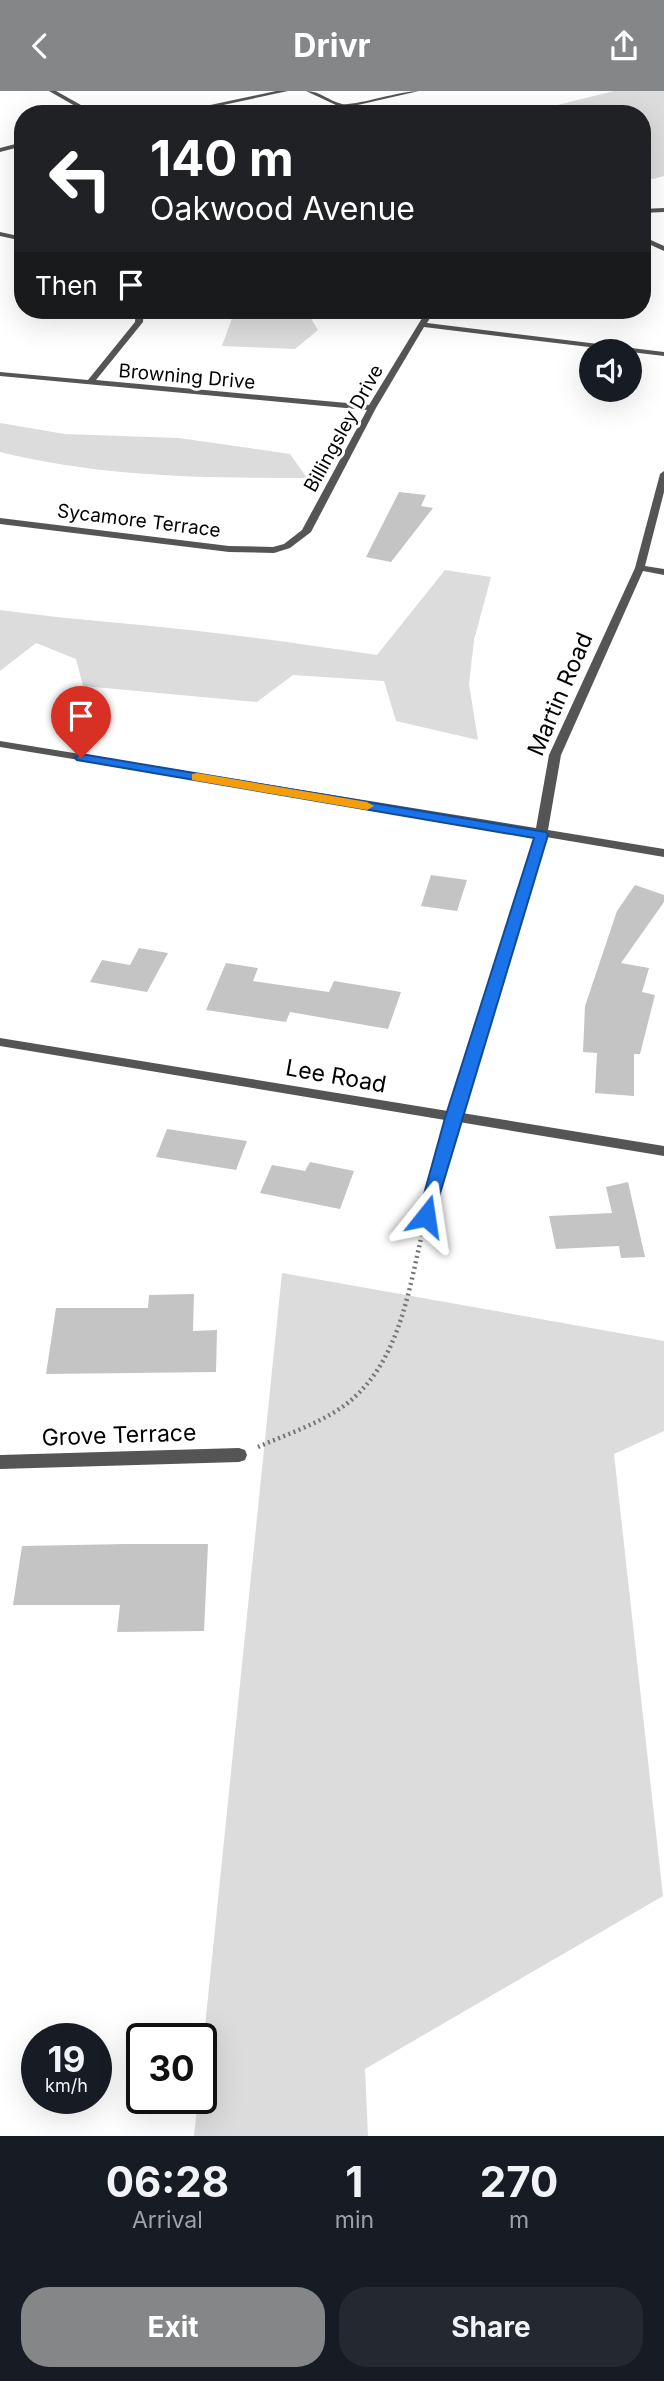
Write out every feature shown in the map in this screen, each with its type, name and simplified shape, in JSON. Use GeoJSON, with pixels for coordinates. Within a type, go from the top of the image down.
{"type":"FeatureCollection","features":[{"type":"Feature","properties":{"kind":"street"},"geometry":{"type":"LineString","coordinates":[[52,91],[78,105]]}},
{"type":"Feature","properties":{"kind":"street"},"geometry":{"type":"LineString","coordinates":[[216,105],[285,91]]}},
{"type":"Feature","properties":{"kind":"street"},"geometry":{"type":"LineString","coordinates":[[309,91],[342,105]]}},
{"type":"Feature","properties":{"kind":"street"},"geometry":{"type":"LineString","coordinates":[[349,105],[416,91]]}},
{"type":"Feature","properties":{"kind":"street"},"geometry":{"type":"LineString","coordinates":[[90,383],[139,319]]}},
{"type":"Feature","properties":{"kind":"street","name":"Billingsley Drive"},"geometry":{"type":"LineString","coordinates":[[274,550],[287,546],[306,532],[372,408],[426,319]]}},
{"type":"Feature","properties":{"kind":"street"},"geometry":{"type":"LineString","coordinates":[[423,325],[664,354]]}},
{"type":"Feature","properties":{"kind":"street","name":"Browning Drive"},"geometry":{"type":"LineString","coordinates":[[0,374],[372,408]]}},
{"type":"Feature","properties":{"kind":"street","name":"Martin Road"},"geometry":{"type":"LineString","coordinates":[[426,1216],[453,1118],[541,835],[555,755],[640,568],[664,474]]}},
{"type":"Feature","properties":{"kind":"street","name":"Sycamore Terrace"},"geometry":{"type":"LineString","coordinates":[[0,521],[229,549],[274,550]]}},
{"type":"Feature","properties":{"kind":"street"},"geometry":{"type":"LineString","coordinates":[[640,568],[664,572]]}},
{"type":"Feature","properties":{"kind":"street"},"geometry":{"type":"LineString","coordinates":[[0,744],[541,835],[664,853]]}},
{"type":"Feature","properties":{"kind":"street","name":"Lee Road"},"geometry":{"type":"LineString","coordinates":[[0,1042],[664,1151]]}},
{"type":"Feature","properties":{"kind":"street","name":"Grove Terrace"},"geometry":{"type":"LineString","coordinates":[[0,1462],[239,1455]]}},
{"type":"Feature","properties":{"kind":"path"},"geometry":{"type":"LineString","coordinates":[[239,1455],[301,1429],[345,1406],[368,1386],[387,1357],[404,1307],[426,1216]]}},
{"type":"Feature","properties":{"kind":"shaded area"},"geometry":{"type":"Polygon","coordinates":[[[614,91],[664,91],[664,176],[651,178],[651,105],[557,105],[614,91]]]}},
{"type":"Feature","properties":{"kind":"shaded area"},"geometry":{"type":"Polygon","coordinates":[[[232,319],[311,319],[318,330],[295,349],[222,346],[232,319]]]}},
{"type":"Feature","properties":{"kind":"shaded area"},"geometry":{"type":"Polygon","coordinates":[[[0,423],[65,434],[179,438],[290,454],[307,478],[153,474],[76,467],[0,452],[0,423]]]}},
{"type":"Feature","properties":{"kind":"shaded area"},"geometry":{"type":"Polygon","coordinates":[[[445,570],[491,577],[474,640],[469,684],[478,740],[396,721],[384,681],[293,675],[257,702],[83,686],[76,659],[36,643],[0,671],[0,610],[222,634],[377,655],[445,570]]]}},
{"type":"Feature","properties":{"kind":"shaded area"},"geometry":{"type":"Polygon","coordinates":[[[282,1273],[664,1341],[664,1431],[614,1454],[663,1896],[365,2069],[368,2136],[194,2136],[196,2114],[217,2114],[217,2023],[205,2023],[282,1273]]]}},
{"type":"Feature","properties":{"kind":"building"},"geometry":{"type":"Polygon","coordinates":[[[399,492],[426,495],[421,506],[433,508],[391,562],[366,557],[399,492]]]}},
{"type":"Feature","properties":{"kind":"building"},"geometry":{"type":"Polygon","coordinates":[[[431,875],[467,880],[457,911],[421,906],[431,875]]]}},
{"type":"Feature","properties":{"kind":"building"},"geometry":{"type":"Polygon","coordinates":[[[635,885],[664,895],[664,902],[621,963],[649,968],[642,992],[655,995],[640,1054],[634,1054],[634,1096],[595,1093],[597,1053],[583,1052],[585,1006],[617,911],[635,885]]]}},
{"type":"Feature","properties":{"kind":"building"},"geometry":{"type":"Polygon","coordinates":[[[139,948],[168,953],[147,992],[90,982],[102,960],[130,965],[139,948]]]}},
{"type":"Feature","properties":{"kind":"building"},"geometry":{"type":"Polygon","coordinates":[[[226,963],[258,968],[253,981],[329,992],[334,981],[401,992],[388,1029],[290,1012],[286,1022],[206,1010],[226,963]]]}},
{"type":"Feature","properties":{"kind":"building"},"geometry":{"type":"Polygon","coordinates":[[[167,1129],[247,1141],[236,1170],[156,1157],[167,1129]]]}},
{"type":"Feature","properties":{"kind":"building"},"geometry":{"type":"Polygon","coordinates":[[[310,1162],[354,1171],[340,1209],[260,1193],[272,1165],[305,1171],[310,1162]]]}},
{"type":"Feature","properties":{"kind":"building"},"geometry":{"type":"Polygon","coordinates":[[[628,1182],[645,1257],[621,1258],[619,1246],[556,1249],[549,1216],[612,1213],[606,1187],[628,1182]]]}},
{"type":"Feature","properties":{"kind":"building"},"geometry":{"type":"Polygon","coordinates":[[[194,1294],[193,1331],[217,1330],[216,1372],[46,1374],[56,1308],[148,1308],[149,1295],[194,1294]]]}},
{"type":"Feature","properties":{"kind":"building"},"geometry":{"type":"Polygon","coordinates":[[[208,1544],[204,1631],[117,1632],[120,1605],[13,1605],[22,1546],[208,1544]]]}},
{"type":"Feature","properties":{"kind":"slow traffic"},"geometry":{"type":"LineString","coordinates":[[197,777],[367,806]]}},
{"type":"Feature","properties":{"kind":"route"},"geometry":{"type":"LineString","coordinates":[[81,758],[541,835],[453,1118],[426,1216]]}}]}
